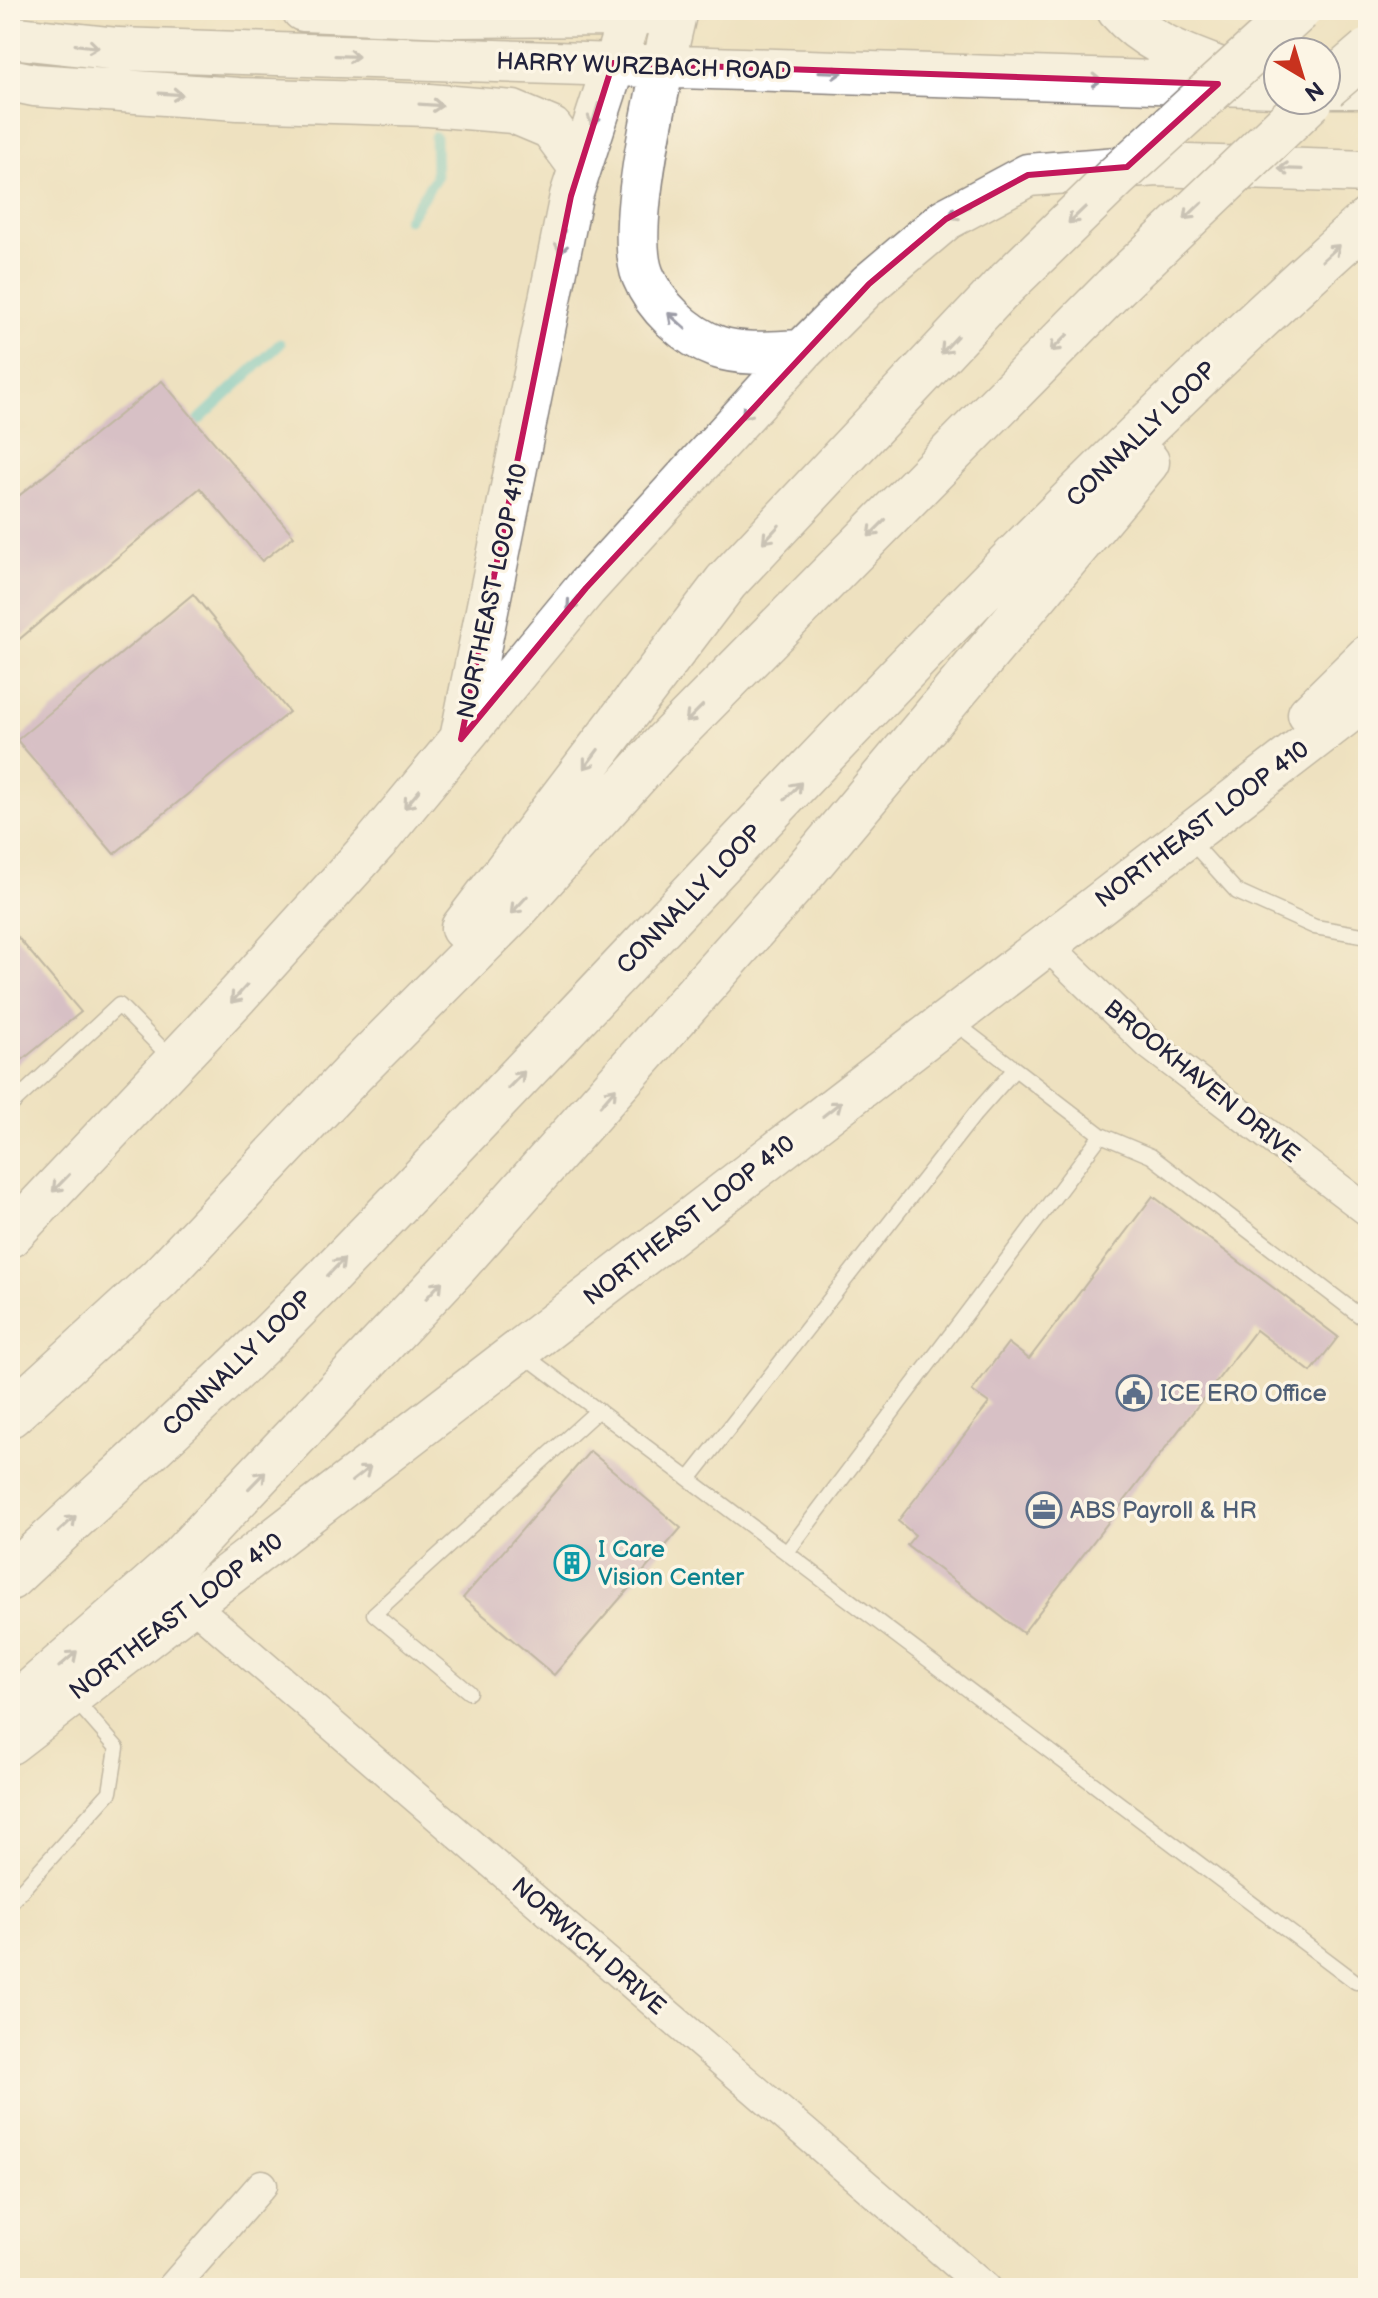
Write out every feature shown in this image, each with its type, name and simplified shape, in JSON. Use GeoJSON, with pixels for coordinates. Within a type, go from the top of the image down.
{"type":"FeatureCollection","features":[{"type":"Feature","properties":{"kind":"highway"},"geometry":{"type":"LineString","coordinates":[[354,1072],[726,582],[1002,288],[1116,177],[1299,10]]}},
{"type":"Feature","properties":{"kind":"highway"},"geometry":{"type":"LineString","coordinates":[[1342,73],[1368,51]]}},
{"type":"Feature","properties":{"kind":"highway"},"geometry":{"type":"LineString","coordinates":[[10,1415],[159,1279],[354,1072],[513,912],[666,742],[1114,288],[1294,116]]}},
{"type":"Feature","properties":{"kind":"highway","name":"CONNALLY LOOP"},"geometry":{"type":"LineString","coordinates":[[10,1578],[281,1323],[947,626],[1295,286],[1368,220]]}},
{"type":"Feature","properties":{"kind":"highway"},"geometry":{"type":"LineString","coordinates":[[10,1710],[171,1568],[464,1258],[789,890],[1295,286]]}},
{"type":"Feature","properties":{"kind":"main road","name":"HARRY WURZBACH ROAD"},"geometry":{"type":"LineString","coordinates":[[303,10],[449,16],[643,12]]}},
{"type":"Feature","properties":{"kind":"main road"},"geometry":{"type":"LineString","coordinates":[[676,10],[635,228],[642,275],[661,307],[689,332],[717,347],[752,353],[802,351]]}},
{"type":"Feature","properties":{"kind":"main road"},"geometry":{"type":"LineString","coordinates":[[1118,10],[1135,29],[1154,42],[1262,81]]}},
{"type":"Feature","properties":{"kind":"main road","name":"NORTHEAST LOOP 410"},"geometry":{"type":"LineString","coordinates":[[10,1236],[175,1062],[365,854],[461,739],[579,166],[613,63],[643,12]]}},
{"type":"Feature","properties":{"kind":"main road","name":"HARRY WURZBACH ROAD"},"geometry":{"type":"LineString","coordinates":[[10,37],[118,49],[1262,85]]}},
{"type":"Feature","properties":{"kind":"main road"},"geometry":{"type":"LineString","coordinates":[[10,80],[34,85],[238,99],[429,105],[513,112],[551,128],[579,166]]}},
{"type":"Feature","properties":{"kind":"main road"},"geometry":{"type":"LineString","coordinates":[[1342,87],[1368,87]]}},
{"type":"Feature","properties":{"kind":"main road"},"geometry":{"type":"LineString","coordinates":[[461,739],[586,588],[802,351],[869,284],[946,219],[1028,175],[1157,165],[1368,172]]}},
{"type":"Feature","properties":{"kind":"main road"},"geometry":{"type":"LineString","coordinates":[[1186,836],[1368,656]]}},
{"type":"Feature","properties":{"kind":"main road","name":"NORTHEAST LOOP 410"},"geometry":{"type":"LineString","coordinates":[[10,1743],[1368,697]]}},
{"type":"Feature","properties":{"kind":"street","name":"BROOKHAVEN DRIVE"},"geometry":{"type":"LineString","coordinates":[[1045,943],[1149,1044],[1368,1211]]}},
{"type":"Feature","properties":{"kind":"street","name":"NORWICH DRIVE"},"geometry":{"type":"LineString","coordinates":[[193,1605],[985,2288]]}},
{"type":"Feature","properties":{"kind":"street"},"geometry":{"type":"LineString","coordinates":[[177,2286],[262,2185]]}},
{"type":"Feature","properties":{"kind":"lane"},"geometry":{"type":"LineString","coordinates":[[1186,836],[1237,892],[1315,927],[1368,936]]}},
{"type":"Feature","properties":{"kind":"lane"},"geometry":{"type":"LineString","coordinates":[[10,1106],[119,1005],[175,1062]]}},
{"type":"Feature","properties":{"kind":"lane"},"geometry":{"type":"LineString","coordinates":[[948,1018],[1101,1135],[1151,1156],[1368,1322]]}},
{"type":"Feature","properties":{"kind":"lane"},"geometry":{"type":"LineString","coordinates":[[690,1478],[975,1114],[1015,1069]]}},
{"type":"Feature","properties":{"kind":"lane"},"geometry":{"type":"LineString","coordinates":[[787,1552],[1101,1135]]}},
{"type":"Feature","properties":{"kind":"lane"},"geometry":{"type":"LineString","coordinates":[[519,1352],[1356,1982]]}},
{"type":"Feature","properties":{"kind":"lane"},"geometry":{"type":"LineString","coordinates":[[469,1692],[374,1614],[598,1410]]}},
{"type":"Feature","properties":{"kind":"lane"},"geometry":{"type":"LineString","coordinates":[[10,1903],[110,1792],[117,1748],[72,1696]]}},
{"type":"Feature","properties":{"kind":"highlighted area"},"geometry":{"type":"Polygon","coordinates":[[[613,63],[1218,84],[1127,167],[1028,175],[946,219],[869,284],[586,588],[461,739],[571,196],[613,63]]]}},
{"type":"Feature","properties":{"kind":"building"},"geometry":{"type":"Polygon","coordinates":[[[162,381],[294,536],[262,561],[200,488],[10,647],[10,503],[162,381]]]}},
{"type":"Feature","properties":{"kind":"building"},"geometry":{"type":"Polygon","coordinates":[[[193,594],[289,712],[114,854],[17,740],[193,594]]]}},
{"type":"Feature","properties":{"kind":"building"},"geometry":{"type":"Polygon","coordinates":[[[10,928],[81,1012],[10,1070],[10,928]]]}},
{"type":"Feature","properties":{"kind":"building"},"geometry":{"type":"Polygon","coordinates":[[[1153,1196],[1338,1337],[1311,1372],[1256,1330],[1023,1633],[907,1545],[915,1535],[898,1521],[989,1403],[972,1391],[1008,1343],[1029,1359],[1153,1196]]]}},
{"type":"Feature","properties":{"kind":"building","name":"I Care Vision Center"},"geometry":{"type":"Polygon","coordinates":[[[590,1451],[681,1528],[554,1675],[463,1598],[590,1451]]]}},
{"type":"Feature","properties":{"kind":"waterway"},"geometry":{"type":"LineString","coordinates":[[408,219],[436,177],[435,137]]}},
{"type":"Feature","properties":{"kind":"waterway"},"geometry":{"type":"LineString","coordinates":[[200,419],[280,344]]}},
{"type":"Feature","properties":{"kind":"place","name":"ICE ERO Office"},"geometry":{"type":"Point","coordinates":[1134,1393]}},
{"type":"Feature","properties":{"kind":"place","name":"ABS Payroll & HR"},"geometry":{"type":"Point","coordinates":[1044,1510]}},
{"type":"Feature","properties":{"kind":"place","name":"I Care Vision Center"},"geometry":{"type":"Point","coordinates":[572,1563]}}]}
